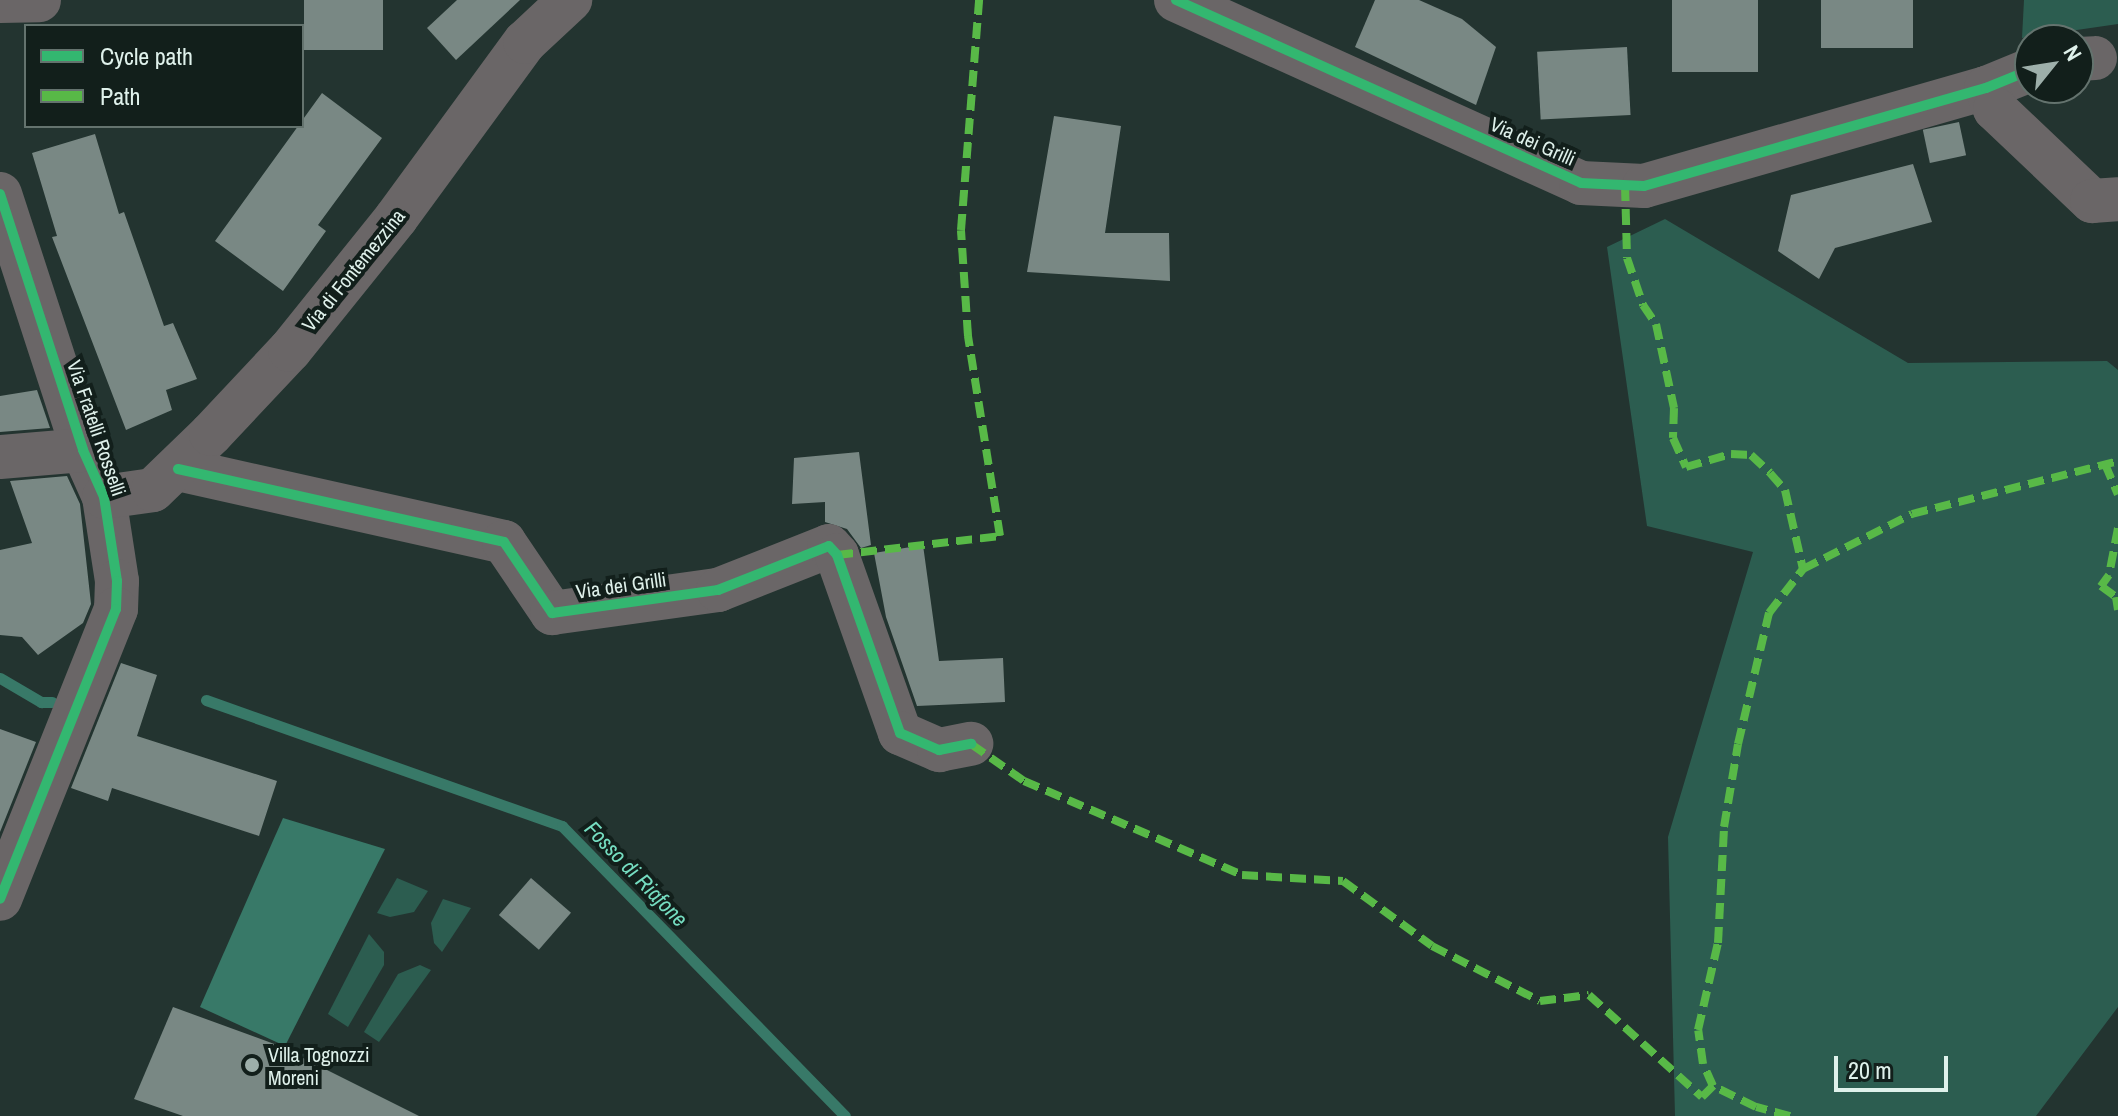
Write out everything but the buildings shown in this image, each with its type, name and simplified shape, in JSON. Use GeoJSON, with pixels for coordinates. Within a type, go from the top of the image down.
{"type":"FeatureCollection","features":[{"type":"Feature","properties":{"kind":"street"},"geometry":{"type":"LineString","coordinates":[[0,1],[39,0]]}},
{"type":"Feature","properties":{"kind":"street","name":"Via di Fontemezzina"},"geometry":{"type":"LineString","coordinates":[[104,497],[153,490],[178,469],[290,350],[396,218],[525,42],[570,0]]}},
{"type":"Feature","properties":{"kind":"street","name":"Via dei Grilli"},"geometry":{"type":"LineString","coordinates":[[1176,0],[1237,12],[1581,183],[1644,186],[1986,88],[2014,77]]}},
{"type":"Feature","properties":{"kind":"street"},"geometry":{"type":"LineString","coordinates":[[1986,88],[1995,109],[2092,201],[2118,199]]}},
{"type":"Feature","properties":{"kind":"street","name":"Via Fratelli Rosselli"},"geometry":{"type":"LineString","coordinates":[[0,194],[83,450],[104,497],[117,581],[116,609],[0,899]]}},
{"type":"Feature","properties":{"kind":"street"},"geometry":{"type":"LineString","coordinates":[[0,457],[83,450]]}},
{"type":"Feature","properties":{"kind":"street","name":"Via dei Grilli"},"geometry":{"type":"LineString","coordinates":[[178,469],[504,542],[552,613],[718,590],[829,546],[837,555],[900,733],[939,750],[971,744]]}},
{"type":"Feature","properties":{"kind":"shaded area"},"geometry":{"type":"Polygon","coordinates":[[[2024,0],[2118,0],[2118,24],[2094,28],[2094,24],[2023,24],[2024,0]]]}},
{"type":"Feature","properties":{"kind":"shaded area"},"geometry":{"type":"Polygon","coordinates":[[[1665,219],[1908,363],[2107,361],[2118,370],[2118,1007],[2036,1116],[1675,1116],[1668,837],[1753,552],[1647,526],[1607,247],[1665,219]]]}},
{"type":"Feature","properties":{"kind":"shaded area"},"geometry":{"type":"Polygon","coordinates":[[[283,818],[385,849],[285,1046],[200,1007],[283,818]]]}},
{"type":"Feature","properties":{"kind":"shaded area"},"geometry":{"type":"Polygon","coordinates":[[[397,878],[428,891],[414,912],[390,917],[377,913],[397,878]]]}},
{"type":"Feature","properties":{"kind":"shaded area"},"geometry":{"type":"Polygon","coordinates":[[[443,899],[471,908],[442,952],[434,943],[431,923],[443,899]]]}},
{"type":"Feature","properties":{"kind":"shaded area"},"geometry":{"type":"Polygon","coordinates":[[[369,934],[384,952],[384,965],[348,1027],[328,1014],[369,934]]]}},
{"type":"Feature","properties":{"kind":"shaded area"},"geometry":{"type":"Polygon","coordinates":[[[420,965],[431,970],[379,1042],[364,1032],[398,974],[420,965]]]}},
{"type":"Feature","properties":{"kind":"waterway","name":"Fosso di Riafone"},"geometry":{"type":"LineString","coordinates":[[0,678],[41,702],[52,702]]}},
{"type":"Feature","properties":{"kind":"waterway","name":"Fosso di Riafone"},"geometry":{"type":"LineString","coordinates":[[206,700],[562,826],[845,1116]]}},
{"type":"Feature","properties":{"kind":"marked path"},"geometry":{"type":"LineString","coordinates":[[837,555],[1000,536],[968,336],[961,230],[979,0]]}},
{"type":"Feature","properties":{"kind":"marked path"},"geometry":{"type":"LineString","coordinates":[[1625,185],[1627,258],[1643,305],[1656,324],[1674,408],[1673,438],[1686,467],[1731,454],[1751,455],[1785,490],[1803,569]]}},
{"type":"Feature","properties":{"kind":"marked path"},"geometry":{"type":"LineString","coordinates":[[1790,1116],[1756,1107],[1713,1086],[1703,1064],[1698,1030],[1718,943],[1724,827],[1738,744],[1769,613],[1803,569],[1912,514],[2118,461]]}},
{"type":"Feature","properties":{"kind":"marked path"},"geometry":{"type":"LineString","coordinates":[[2105,464],[2118,494]]}},
{"type":"Feature","properties":{"kind":"marked path"},"geometry":{"type":"LineString","coordinates":[[2118,528],[2109,575],[2101,586],[2116,597],[2118,610]]}},
{"type":"Feature","properties":{"kind":"marked path"},"geometry":{"type":"LineString","coordinates":[[971,744],[1024,781],[1242,875],[1343,881],[1432,946],[1540,1001],[1589,995],[1702,1097],[1713,1086]]}},
{"type":"Feature","properties":{"kind":"cycle path"},"geometry":{"type":"LineString","coordinates":[[1176,0],[1581,183],[1644,186],[1986,88],[2014,77]]}},
{"type":"Feature","properties":{"kind":"cycle path"},"geometry":{"type":"LineString","coordinates":[[0,194],[83,450],[104,497],[117,581],[116,609],[0,899]]}},
{"type":"Feature","properties":{"kind":"cycle path"},"geometry":{"type":"LineString","coordinates":[[178,469],[504,542],[552,613],[718,590],[829,546],[837,555],[900,733],[939,750],[971,744]]}},
{"type":"Feature","properties":{"kind":"place","name":"Villa Tognozzi Moreni"},"geometry":{"type":"Point","coordinates":[252,1065]}}]}
